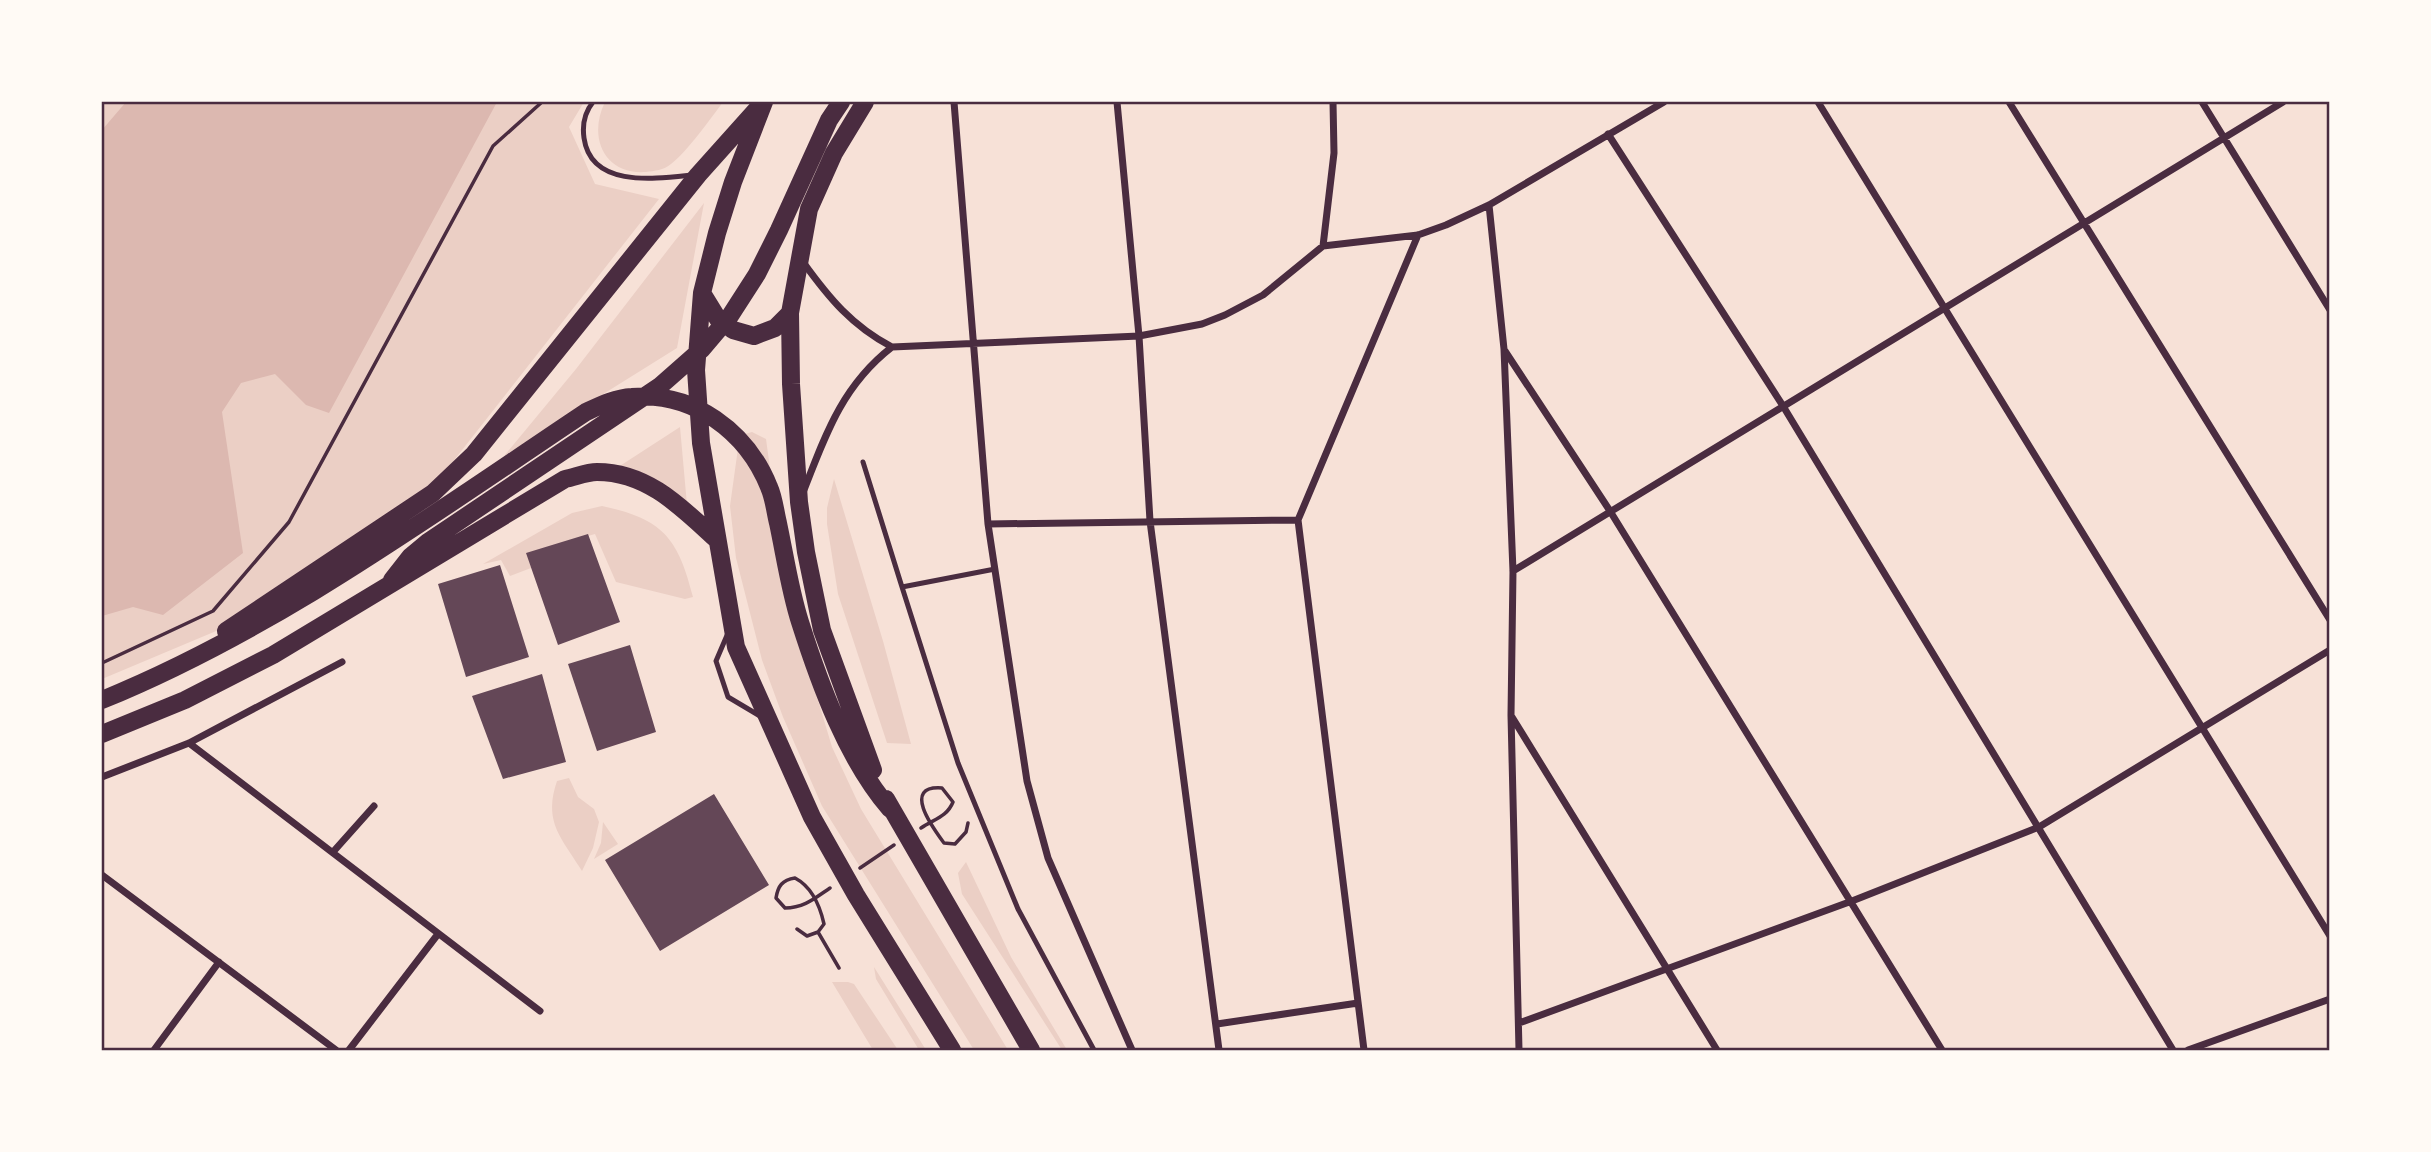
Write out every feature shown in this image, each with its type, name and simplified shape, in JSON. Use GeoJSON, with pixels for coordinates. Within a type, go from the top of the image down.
{"type":"FeatureCollection","features":[{"type":"Feature","properties":{"kind":"highway"},"geometry":{"type":"LineString","coordinates":[[176,668],[260,606],[433,493],[454,475],[474,454],[698,175],[764,102]]}},
{"type":"Feature","properties":{"kind":"highway"},"geometry":{"type":"LineString","coordinates":[[764,102],[733,182],[702,293],[696,370],[701,443],[736,647],[812,817],[856,895],[953,1051]]}},
{"type":"Feature","properties":{"kind":"highway"},"geometry":{"type":"LineString","coordinates":[[386,588],[410,557],[428,542],[660,386],[702,349],[730,316],[757,274],[829,120],[841,102]]}},
{"type":"Feature","properties":{"kind":"highway"},"geometry":{"type":"LineString","coordinates":[[864,102],[834,153],[809,209],[790,313],[791,384],[799,502],[806,552],[822,630],[890,809],[1031,1051]]}},
{"type":"Feature","properties":{"kind":"highway"},"geometry":{"type":"LineString","coordinates":[[702,293],[718,319],[733,330],[754,336],[775,328],[790,313]]}},
{"type":"Feature","properties":{"kind":"highway"},"geometry":{"type":"LineString","coordinates":[[102,700],[176,668],[301,600],[586,412],[608,402],[632,397],[657,397],[686,403],[712,416],[737,437],[757,461],[771,489],[799,618],[813,663],[864,775],[890,809]]}},
{"type":"Feature","properties":{"kind":"highway"},"geometry":{"type":"LineString","coordinates":[[102,734],[185,700],[273,655],[565,479],[596,472],[626,476],[652,485],[717,540]]}},
{"type":"Feature","properties":{"kind":"street"},"geometry":{"type":"LineString","coordinates":[[954,102],[988,524],[1027,781],[1048,858],[1132,1051]]}},
{"type":"Feature","properties":{"kind":"street"},"geometry":{"type":"LineString","coordinates":[[1117,102],[1139,336],[1150,521],[1219,1051]]}},
{"type":"Feature","properties":{"kind":"street"},"geometry":{"type":"LineString","coordinates":[[1323,246],[1334,153],[1333,102]]}},
{"type":"Feature","properties":{"kind":"street"},"geometry":{"type":"LineString","coordinates":[[799,257],[830,299],[876,339],[892,347],[1139,336],[1202,324],[1225,315],[1262,295],[1323,246],[1418,235],[1446,225],[1489,205],[1664,102]]}},
{"type":"Feature","properties":{"kind":"street"},"geometry":{"type":"LineString","coordinates":[[1818,102],[2329,936]]}},
{"type":"Feature","properties":{"kind":"street"},"geometry":{"type":"LineString","coordinates":[[2009,102],[2329,620]]}},
{"type":"Feature","properties":{"kind":"street"},"geometry":{"type":"LineString","coordinates":[[2202,102],[2329,310]]}},
{"type":"Feature","properties":{"kind":"street"},"geometry":{"type":"LineString","coordinates":[[1513,571],[2283,102]]}},
{"type":"Feature","properties":{"kind":"street"},"geometry":{"type":"LineString","coordinates":[[1608,134],[1783,406],[2173,1051]]}},
{"type":"Feature","properties":{"kind":"street"},"geometry":{"type":"LineString","coordinates":[[1489,205],[1504,349],[1513,571],[1511,715],[1519,1051]]}},
{"type":"Feature","properties":{"kind":"street"},"geometry":{"type":"LineString","coordinates":[[1364,1051],[1298,520],[1418,235]]}},
{"type":"Feature","properties":{"kind":"street"},"geometry":{"type":"LineString","coordinates":[[799,502],[828,426],[854,383],[871,363],[892,347]]}},
{"type":"Feature","properties":{"kind":"street"},"geometry":{"type":"LineString","coordinates":[[1504,349],[1610,511],[1942,1051]]}},
{"type":"Feature","properties":{"kind":"street"},"geometry":{"type":"LineString","coordinates":[[988,524],[1298,520]]}},
{"type":"Feature","properties":{"kind":"street"},"geometry":{"type":"LineString","coordinates":[[1519,1023],[1852,901],[2039,827],[2329,650]]}},
{"type":"Feature","properties":{"kind":"street"},"geometry":{"type":"LineString","coordinates":[[102,777],[189,743],[342,662]]}},
{"type":"Feature","properties":{"kind":"street"},"geometry":{"type":"LineString","coordinates":[[1511,715],[1717,1051]]}},
{"type":"Feature","properties":{"kind":"street"},"geometry":{"type":"LineString","coordinates":[[189,743],[540,1011]]}},
{"type":"Feature","properties":{"kind":"street"},"geometry":{"type":"LineString","coordinates":[[333,852],[374,806]]}},
{"type":"Feature","properties":{"kind":"street"},"geometry":{"type":"LineString","coordinates":[[102,875],[336,1051]]}},
{"type":"Feature","properties":{"kind":"street"},"geometry":{"type":"LineString","coordinates":[[349,1051],[438,934]]}},
{"type":"Feature","properties":{"kind":"street"},"geometry":{"type":"LineString","coordinates":[[154,1051],[219,962]]}},
{"type":"Feature","properties":{"kind":"street"},"geometry":{"type":"LineString","coordinates":[[2188,1051],[2329,999]]}},
{"type":"Feature","properties":{"kind":"street"},"geometry":{"type":"LineString","coordinates":[[1217,1024],[1358,1003]]}},
{"type":"Feature","properties":{"kind":"lane"},"geometry":{"type":"LineString","coordinates":[[593,102],[582,124],[584,141],[590,156],[605,170],[623,177],[655,179],[698,175]]}},
{"type":"Feature","properties":{"kind":"lane"},"geometry":{"type":"LineString","coordinates":[[863,462],[958,763],[1018,909],[1094,1051]]}},
{"type":"Feature","properties":{"kind":"lane"},"geometry":{"type":"LineString","coordinates":[[902,587],[995,569]]}},
{"type":"Feature","properties":{"kind":"lane"},"geometry":{"type":"LineString","coordinates":[[732,624],[716,662],[728,697],[768,721]]}},
{"type":"Feature","properties":{"kind":"path"},"geometry":{"type":"LineString","coordinates":[[102,663],[213,611],[289,522],[493,146],[542,102]]}},
{"type":"Feature","properties":{"kind":"path"},"geometry":{"type":"LineString","coordinates":[[915,831],[943,816],[953,802],[942,788],[929,788],[923,795],[921,804],[944,843],[955,844],[966,832],[973,799]]}},
{"type":"Feature","properties":{"kind":"path"},"geometry":{"type":"LineString","coordinates":[[858,869],[904,839]]}},
{"type":"Feature","properties":{"kind":"path"},"geometry":{"type":"LineString","coordinates":[[797,929],[807,936],[818,932],[824,924],[821,908],[804,882],[795,878],[781,883],[777,888],[776,898],[785,908],[799,908],[835,884]]}},
{"type":"Feature","properties":{"kind":"path"},"geometry":{"type":"LineString","coordinates":[[818,932],[839,968]]}},
{"type":"Feature","properties":{"kind":"shaded area"},"geometry":{"type":"Polygon","coordinates":[[[102,102],[584,102],[569,127],[595,184],[659,199],[444,473],[278,605],[102,679],[102,102]]]}},
{"type":"Feature","properties":{"kind":"shaded area"},"geometry":{"type":"Polygon","coordinates":[[[126,102],[497,102],[329,413],[306,405],[275,374],[241,383],[222,412],[243,553],[163,615],[133,607],[102,616],[102,130],[126,102]]]}},
{"type":"Feature","properties":{"kind":"shaded area"},"geometry":{"type":"Polygon","coordinates":[[[605,102],[723,102],[677,159],[665,168],[646,172],[619,167],[603,151],[598,128],[605,102]]]}},
{"type":"Feature","properties":{"kind":"shaded area"},"geometry":{"type":"Polygon","coordinates":[[[704,203],[677,348],[504,456],[576,369],[704,203]]]}},
{"type":"Feature","properties":{"kind":"shaded area"},"geometry":{"type":"Polygon","coordinates":[[[680,427],[687,505],[609,473],[680,427]]]}},
{"type":"Feature","properties":{"kind":"shaded area"},"geometry":{"type":"Polygon","coordinates":[[[752,432],[766,439],[788,600],[832,747],[861,809],[1008,1050],[974,1050],[822,806],[783,717],[762,660],[736,558],[730,506],[739,441],[745,434],[752,432]]]}},
{"type":"Feature","properties":{"kind":"shaded area"},"geometry":{"type":"Polygon","coordinates":[[[834,479],[911,744],[887,743],[838,594],[827,524],[827,508],[834,479]]]}},
{"type":"Feature","properties":{"kind":"shaded area"},"geometry":{"type":"Polygon","coordinates":[[[602,506],[640,517],[665,534],[681,560],[693,597],[685,599],[616,582],[595,534],[527,553],[531,568],[510,576],[501,560],[483,564],[572,513],[602,506]]]}},
{"type":"Feature","properties":{"kind":"shaded area"},"geometry":{"type":"Polygon","coordinates":[[[569,778],[578,797],[594,809],[599,822],[593,848],[582,871],[561,838],[553,819],[553,795],[557,781],[569,778]]]}},
{"type":"Feature","properties":{"kind":"shaded area"},"geometry":{"type":"Polygon","coordinates":[[[603,822],[618,844],[594,859],[601,843],[603,822]]]}},
{"type":"Feature","properties":{"kind":"shaded area"},"geometry":{"type":"Polygon","coordinates":[[[966,862],[1011,957],[1067,1050],[1062,1050],[962,894],[958,873],[966,862]]]}},
{"type":"Feature","properties":{"kind":"shaded area"},"geometry":{"type":"Polygon","coordinates":[[[874,967],[926,1050],[919,1050],[876,979],[874,967]]]}},
{"type":"Feature","properties":{"kind":"shaded area"},"geometry":{"type":"Polygon","coordinates":[[[832,982],[854,984],[898,1050],[873,1050],[832,982]]]}},
{"type":"Feature","properties":{"kind":"building"},"geometry":{"type":"Polygon","coordinates":[[[588,534],[620,622],[558,645],[526,553],[588,534]]]}},
{"type":"Feature","properties":{"kind":"building"},"geometry":{"type":"Polygon","coordinates":[[[500,565],[529,657],[466,677],[438,584],[500,565]]]}},
{"type":"Feature","properties":{"kind":"building"},"geometry":{"type":"Polygon","coordinates":[[[630,645],[656,732],[597,751],[568,664],[630,645]]]}},
{"type":"Feature","properties":{"kind":"building"},"geometry":{"type":"Polygon","coordinates":[[[542,674],[566,762],[503,779],[472,696],[542,674]]]}},
{"type":"Feature","properties":{"kind":"building"},"geometry":{"type":"Polygon","coordinates":[[[714,794],[769,885],[660,951],[605,860],[714,794]]]}}]}
